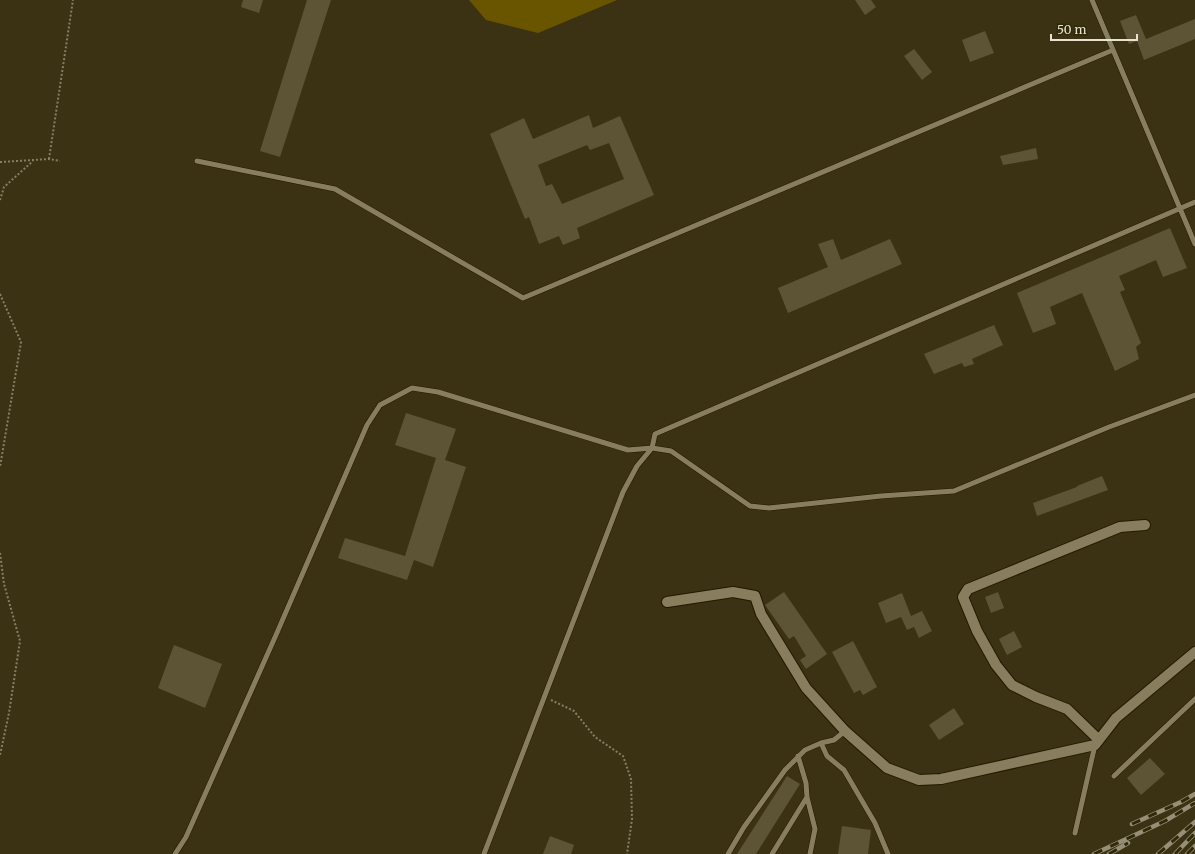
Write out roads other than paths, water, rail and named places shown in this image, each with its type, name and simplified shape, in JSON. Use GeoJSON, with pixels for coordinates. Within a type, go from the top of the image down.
{"type":"FeatureCollection","features":[{"type":"Feature","properties":{"kind":"street"},"geometry":{"type":"LineString","coordinates":[[1097,743],[1067,709],[1036,697],[1012,685],[996,665],[977,631],[963,597],[968,589],[1120,527],[1145,525]]}},
{"type":"Feature","properties":{"kind":"street"},"geometry":{"type":"LineString","coordinates":[[667,602],[733,592],[755,596],[762,614],[806,688],[845,731],[887,768],[919,780],[941,779],[1097,743],[1116,718],[1195,652]]}},
{"type":"Feature","properties":{"kind":"lane"},"geometry":{"type":"LineString","coordinates":[[1092,0],[1195,244]]}},
{"type":"Feature","properties":{"kind":"lane"},"geometry":{"type":"LineString","coordinates":[[197,160],[335,189],[523,298],[1113,50]]}},
{"type":"Feature","properties":{"kind":"lane"},"geometry":{"type":"LineString","coordinates":[[484,854],[623,492],[637,466],[652,448],[655,434],[1195,202]]}},
{"type":"Feature","properties":{"kind":"lane"},"geometry":{"type":"LineString","coordinates":[[175,854],[186,837],[367,425],[380,405],[412,388],[438,392],[628,450],[652,448],[671,451],[750,506],[769,508],[881,496],[954,491],[1109,427],[1195,395]]}},
{"type":"Feature","properties":{"kind":"lane"},"geometry":{"type":"LineString","coordinates":[[1114,776],[1195,699]]}},
{"type":"Feature","properties":{"kind":"lane"},"geometry":{"type":"LineString","coordinates":[[728,854],[744,827],[784,770],[805,750],[821,743],[834,740],[845,731]]}},
{"type":"Feature","properties":{"kind":"lane"},"geometry":{"type":"LineString","coordinates":[[821,743],[827,756],[844,770],[875,823],[888,854]]}},
{"type":"Feature","properties":{"kind":"lane"},"geometry":{"type":"LineString","coordinates":[[1075,833],[1097,743]]}},
{"type":"Feature","properties":{"kind":"lane"},"geometry":{"type":"LineString","coordinates":[[798,756],[806,783],[807,797],[815,829],[810,854]]}},
{"type":"Feature","properties":{"kind":"lane"},"geometry":{"type":"LineString","coordinates":[[772,854],[807,797]]}},
{"type":"Feature","properties":{"kind":"railway"},"geometry":{"type":"LineString","coordinates":[[1132,824],[1181,802],[1195,794]]}},
{"type":"Feature","properties":{"kind":"railway"},"geometry":{"type":"LineString","coordinates":[[1094,854],[1165,821],[1195,803]]}},
{"type":"Feature","properties":{"kind":"railway"},"geometry":{"type":"LineString","coordinates":[[1158,854],[1195,822]]}},
{"type":"Feature","properties":{"kind":"railway"},"geometry":{"type":"LineString","coordinates":[[1175,854],[1195,833]]}},
{"type":"Feature","properties":{"kind":"railway"},"geometry":{"type":"LineString","coordinates":[[1109,854],[1128,843]]}},
{"type":"Feature","properties":{"kind":"railway"},"geometry":{"type":"LineString","coordinates":[[1187,854],[1195,846]]}}]}
